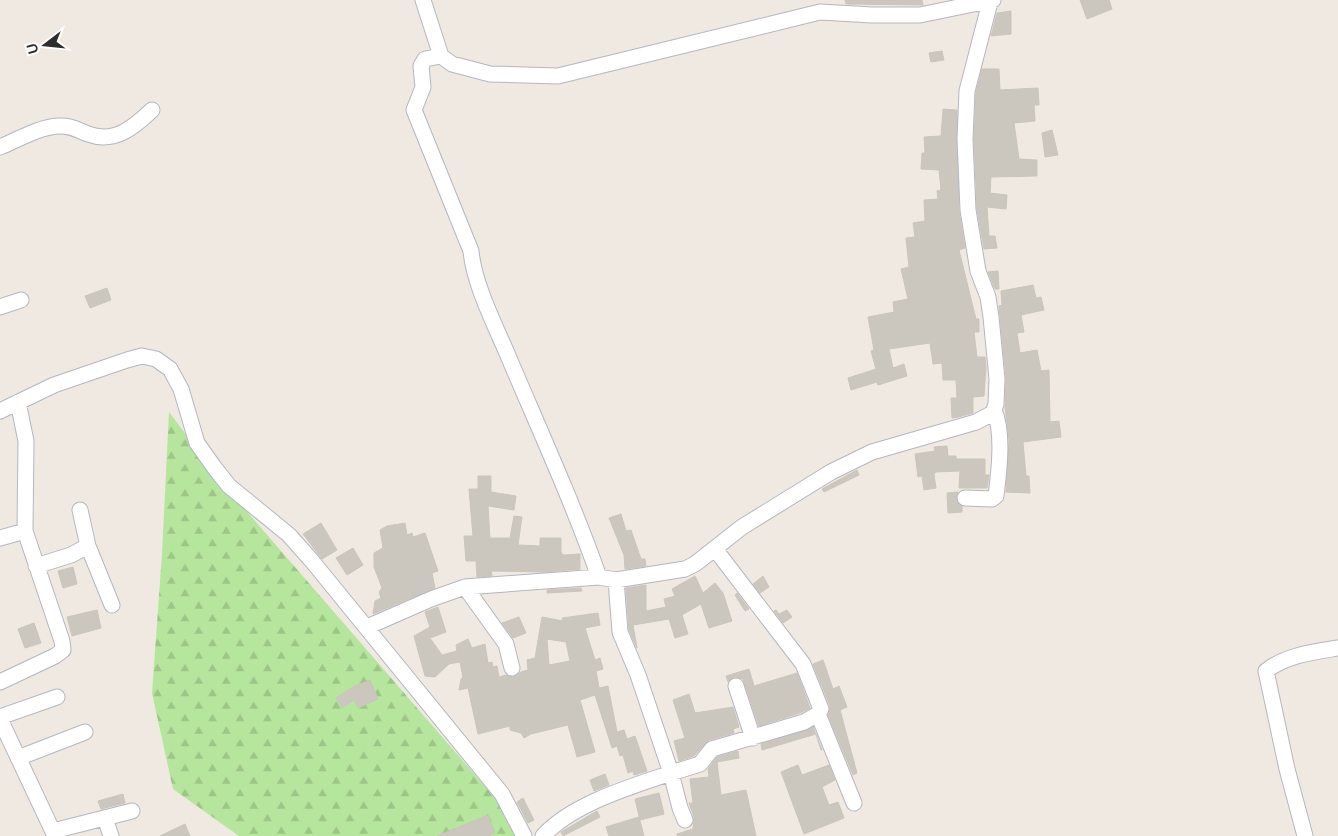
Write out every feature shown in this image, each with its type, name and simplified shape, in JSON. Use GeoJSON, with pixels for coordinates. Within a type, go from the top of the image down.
{"type":"FeatureCollection","features":[{"type":"Feature","properties":{"kind":"street"},"geometry":{"type":"LineString","coordinates":[[423,0],[441,56],[452,64],[490,74],[558,76],[820,12],[920,15],[991,1],[967,91],[965,139],[968,210],[978,271],[988,297],[991,317],[997,379],[994,410],[1000,435],[996,496],[992,499],[965,498]]}},
{"type":"Feature","properties":{"kind":"street"},"geometry":{"type":"LineString","coordinates":[[441,56],[425,59],[421,66],[423,87],[414,110],[471,251],[472,263],[495,325],[584,536],[598,577]]}},
{"type":"Feature","properties":{"kind":"street"},"geometry":{"type":"LineString","coordinates":[[0,147],[51,127],[67,126],[99,138],[120,134],[132,129],[152,110]]}},
{"type":"Feature","properties":{"kind":"street"},"geometry":{"type":"LineString","coordinates":[[0,307],[21,300]]}},
{"type":"Feature","properties":{"kind":"street"},"geometry":{"type":"LineString","coordinates":[[0,411],[54,386],[142,356],[156,359],[170,369],[181,389],[197,443],[214,467],[229,486],[289,535],[367,627],[502,794],[522,836]]}},
{"type":"Feature","properties":{"kind":"street"},"geometry":{"type":"LineString","coordinates":[[0,682],[55,656],[63,650],[62,641],[25,531],[26,441],[18,402]]}},
{"type":"Feature","properties":{"kind":"street"},"geometry":{"type":"LineString","coordinates":[[367,627],[431,599],[466,587],[598,577],[616,580],[685,570],[742,527],[831,472],[872,452],[976,422],[989,417],[994,410]]}},
{"type":"Feature","properties":{"kind":"street"},"geometry":{"type":"LineString","coordinates":[[80,510],[88,546],[112,605]]}},
{"type":"Feature","properties":{"kind":"street"},"geometry":{"type":"LineString","coordinates":[[0,538],[25,531]]}},
{"type":"Feature","properties":{"kind":"street"},"geometry":{"type":"LineString","coordinates":[[36,566],[88,546]]}},
{"type":"Feature","properties":{"kind":"street"},"geometry":{"type":"LineString","coordinates":[[543,836],[552,826],[570,814],[632,787],[700,764],[712,749],[804,722],[818,714],[821,709],[820,702],[803,664],[715,549]]}},
{"type":"Feature","properties":{"kind":"street"},"geometry":{"type":"LineString","coordinates":[[616,580],[620,632],[638,675],[685,820]]}},
{"type":"Feature","properties":{"kind":"street"},"geometry":{"type":"LineString","coordinates":[[466,587],[506,644],[512,668]]}},
{"type":"Feature","properties":{"kind":"street"},"geometry":{"type":"LineString","coordinates":[[1305,836],[1283,752],[1266,671],[1274,665],[1291,658],[1338,648]]}},
{"type":"Feature","properties":{"kind":"street"},"geometry":{"type":"LineString","coordinates":[[736,686],[753,738]]}},
{"type":"Feature","properties":{"kind":"street"},"geometry":{"type":"LineString","coordinates":[[57,697],[0,718],[54,834],[132,811]]}},
{"type":"Feature","properties":{"kind":"street"},"geometry":{"type":"LineString","coordinates":[[818,714],[854,803]]}},
{"type":"Feature","properties":{"kind":"street"},"geometry":{"type":"LineString","coordinates":[[18,758],[85,732]]}},
{"type":"Feature","properties":{"kind":"street"},"geometry":{"type":"LineString","coordinates":[[105,818],[110,836]]}},
{"type":"Feature","properties":{"kind":"green space"},"geometry":{"type":"Polygon","coordinates":[[[169,412],[224,485],[528,836],[239,836],[173,789],[152,693],[162,554],[169,412]]]}},
{"type":"Feature","properties":{"kind":"building"},"geometry":{"type":"Polygon","coordinates":[[[845,0],[922,0],[923,5],[846,4],[845,0]]]}},
{"type":"Feature","properties":{"kind":"building"},"geometry":{"type":"Polygon","coordinates":[[[1080,0],[1109,0],[1112,9],[1087,19],[1080,0]]]}},
{"type":"Feature","properties":{"kind":"building"},"geometry":{"type":"Polygon","coordinates":[[[1011,11],[1011,34],[991,36],[997,13],[1011,11]]]}},
{"type":"Feature","properties":{"kind":"building"},"geometry":{"type":"Polygon","coordinates":[[[942,51],[944,60],[931,62],[929,53],[942,51]]]}},
{"type":"Feature","properties":{"kind":"building"},"geometry":{"type":"Polygon","coordinates":[[[982,69],[999,69],[1000,90],[1038,88],[1039,105],[1034,105],[1035,121],[1014,123],[1019,159],[1037,160],[1037,176],[991,177],[990,193],[1007,195],[1006,209],[987,207],[989,236],[995,236],[997,248],[984,249],[977,209],[974,139],[976,92],[982,69]]]}},
{"type":"Feature","properties":{"kind":"building"},"geometry":{"type":"Polygon","coordinates":[[[943,109],[957,110],[959,211],[965,248],[959,250],[976,319],[979,319],[979,332],[974,332],[977,357],[985,357],[986,368],[984,396],[973,397],[973,413],[952,418],[951,398],[957,398],[956,380],[943,380],[942,363],[933,364],[930,343],[889,349],[893,368],[904,364],[907,376],[878,385],[877,382],[851,390],[848,378],[876,369],[871,351],[874,350],[868,317],[894,312],[893,302],[908,299],[901,269],[909,267],[906,238],[915,237],[913,223],[925,221],[924,200],[938,199],[937,191],[941,190],[939,170],[921,169],[922,153],[925,153],[924,137],[941,136],[943,109]]]}},
{"type":"Feature","properties":{"kind":"building"},"geometry":{"type":"Polygon","coordinates":[[[1052,130],[1058,155],[1045,157],[1042,133],[1052,130]]]}},
{"type":"Feature","properties":{"kind":"building"},"geometry":{"type":"Polygon","coordinates":[[[998,271],[999,289],[995,289],[988,272],[998,271]]]}},
{"type":"Feature","properties":{"kind":"building"},"geometry":{"type":"Polygon","coordinates":[[[1033,285],[1036,298],[1041,297],[1044,310],[1021,315],[1024,332],[1017,333],[1020,353],[1037,350],[1041,371],[1049,370],[1050,422],[1059,421],[1061,437],[1023,442],[1026,476],[1029,476],[1030,493],[1006,492],[1009,440],[1005,407],[1006,378],[999,306],[1002,305],[1001,291],[1033,285]]]}},
{"type":"Feature","properties":{"kind":"building"},"geometry":{"type":"Polygon","coordinates":[[[107,288],[111,300],[90,308],[85,296],[107,288]]]}},
{"type":"Feature","properties":{"kind":"building"},"geometry":{"type":"Polygon","coordinates":[[[947,446],[948,456],[956,456],[956,459],[985,459],[985,475],[989,475],[987,488],[959,488],[960,471],[936,472],[934,474],[936,488],[924,490],[922,476],[918,477],[915,454],[935,451],[934,447],[947,446]]]}},
{"type":"Feature","properties":{"kind":"building"},"geometry":{"type":"Polygon","coordinates":[[[857,470],[859,475],[824,492],[822,489],[857,470]]]}},
{"type":"Feature","properties":{"kind":"building"},"geometry":{"type":"Polygon","coordinates":[[[478,476],[491,476],[491,492],[516,496],[514,510],[488,506],[490,538],[510,538],[514,516],[522,517],[518,545],[540,546],[540,538],[561,538],[561,552],[563,555],[580,554],[580,569],[545,572],[491,571],[492,576],[477,577],[476,561],[466,561],[464,536],[473,536],[469,489],[478,489],[478,476]]]}},
{"type":"Feature","properties":{"kind":"building"},"geometry":{"type":"Polygon","coordinates":[[[958,492],[956,498],[962,506],[962,512],[948,513],[947,493],[958,492]]]}},
{"type":"Feature","properties":{"kind":"building"},"geometry":{"type":"Polygon","coordinates":[[[621,514],[626,531],[631,530],[641,559],[645,559],[646,566],[625,569],[624,555],[609,518],[621,514]]]}},
{"type":"Feature","properties":{"kind":"building"},"geometry":{"type":"Polygon","coordinates":[[[321,523],[337,550],[322,559],[303,534],[321,523]]]}},
{"type":"Feature","properties":{"kind":"building"},"geometry":{"type":"Polygon","coordinates":[[[405,523],[407,535],[412,533],[413,537],[425,533],[438,571],[432,573],[435,588],[373,614],[375,601],[381,598],[379,592],[382,588],[374,567],[374,553],[383,548],[380,530],[387,526],[405,523]]]}},
{"type":"Feature","properties":{"kind":"building"},"geometry":{"type":"Polygon","coordinates":[[[353,548],[363,565],[347,575],[336,558],[353,548]]]}},
{"type":"Feature","properties":{"kind":"building"},"geometry":{"type":"Polygon","coordinates":[[[73,567],[77,584],[63,588],[58,571],[73,567]]]}},
{"type":"Feature","properties":{"kind":"building"},"geometry":{"type":"Polygon","coordinates":[[[695,576],[703,593],[715,583],[723,593],[732,621],[709,628],[701,604],[682,615],[688,634],[675,638],[669,619],[633,625],[637,648],[629,630],[626,588],[646,585],[646,611],[666,607],[664,599],[675,596],[672,589],[695,576]]]}},
{"type":"Feature","properties":{"kind":"building"},"geometry":{"type":"Polygon","coordinates":[[[763,576],[769,587],[760,593],[753,584],[763,576]]]}},
{"type":"Feature","properties":{"kind":"building"},"geometry":{"type":"Polygon","coordinates":[[[581,588],[582,591],[547,593],[547,590],[581,588]]]}},
{"type":"Feature","properties":{"kind":"building"},"geometry":{"type":"Polygon","coordinates":[[[737,593],[749,609],[745,611],[735,595],[737,593]]]}},
{"type":"Feature","properties":{"kind":"building"},"geometry":{"type":"Polygon","coordinates":[[[438,607],[446,632],[430,638],[442,655],[457,651],[456,645],[468,639],[472,648],[485,644],[488,663],[492,662],[493,667],[497,666],[499,677],[506,675],[514,677],[528,670],[527,660],[535,658],[542,617],[563,621],[562,618],[598,613],[600,625],[585,628],[595,660],[600,658],[603,669],[596,671],[599,688],[608,686],[617,732],[624,730],[627,739],[635,736],[647,771],[634,775],[633,771],[628,773],[623,755],[620,756],[617,746],[612,748],[595,695],[580,700],[595,752],[577,757],[568,725],[531,734],[524,738],[521,733],[510,730],[510,726],[478,734],[468,688],[459,690],[463,677],[460,662],[449,664],[435,677],[425,676],[414,636],[430,627],[425,612],[438,607]],[[547,639],[549,665],[570,661],[566,642],[547,639]]]}},
{"type":"Feature","properties":{"kind":"building"},"geometry":{"type":"Polygon","coordinates":[[[97,610],[101,628],[72,636],[67,617],[97,610]]]}},
{"type":"Feature","properties":{"kind":"building"},"geometry":{"type":"Polygon","coordinates":[[[776,610],[779,614],[787,610],[792,617],[783,623],[774,611],[776,610]]]}},
{"type":"Feature","properties":{"kind":"building"},"geometry":{"type":"Polygon","coordinates":[[[519,617],[526,633],[513,638],[502,623],[519,617]]]}},
{"type":"Feature","properties":{"kind":"building"},"geometry":{"type":"Polygon","coordinates":[[[34,623],[41,643],[25,648],[18,629],[34,623]]]}},
{"type":"Feature","properties":{"kind":"building"},"geometry":{"type":"Polygon","coordinates":[[[823,660],[833,689],[839,686],[847,707],[840,710],[857,773],[853,775],[828,715],[830,706],[813,664],[823,660]]]}},
{"type":"Feature","properties":{"kind":"building"},"geometry":{"type":"Polygon","coordinates":[[[749,669],[754,686],[797,673],[810,708],[759,726],[743,679],[734,677],[728,682],[726,676],[749,669]]]}},
{"type":"Feature","properties":{"kind":"building"},"geometry":{"type":"Polygon","coordinates":[[[370,680],[378,699],[358,708],[354,700],[342,708],[336,698],[353,687],[370,680]]]}},
{"type":"Feature","properties":{"kind":"building"},"geometry":{"type":"Polygon","coordinates":[[[689,694],[695,713],[733,707],[739,727],[733,729],[734,733],[709,740],[694,756],[679,761],[674,741],[685,738],[673,700],[689,694]]]}},
{"type":"Feature","properties":{"kind":"building"},"geometry":{"type":"Polygon","coordinates":[[[813,727],[816,734],[762,750],[761,744],[813,727]]]}},
{"type":"Feature","properties":{"kind":"building"},"geometry":{"type":"Polygon","coordinates":[[[738,751],[739,758],[717,762],[721,795],[746,790],[756,836],[677,836],[677,834],[693,829],[694,817],[689,803],[693,803],[690,779],[709,777],[708,769],[717,757],[738,751]]]}},
{"type":"Feature","properties":{"kind":"building"},"geometry":{"type":"Polygon","coordinates":[[[798,765],[802,775],[829,765],[835,780],[822,787],[829,805],[838,802],[844,818],[804,834],[781,772],[798,765]]]}},
{"type":"Feature","properties":{"kind":"building"},"geometry":{"type":"Polygon","coordinates":[[[605,774],[609,785],[594,791],[590,780],[605,774]]]}},
{"type":"Feature","properties":{"kind":"building"},"geometry":{"type":"Polygon","coordinates":[[[659,793],[664,814],[640,820],[635,799],[659,793]]]}},
{"type":"Feature","properties":{"kind":"building"},"geometry":{"type":"Polygon","coordinates":[[[123,794],[125,803],[101,809],[98,801],[123,794]]]}},
{"type":"Feature","properties":{"kind":"building"},"geometry":{"type":"Polygon","coordinates":[[[523,798],[534,820],[528,823],[517,802],[523,798]]]}},
{"type":"Feature","properties":{"kind":"building"},"geometry":{"type":"Polygon","coordinates":[[[597,811],[600,817],[563,836],[561,832],[597,811]]]}},
{"type":"Feature","properties":{"kind":"building"},"geometry":{"type":"Polygon","coordinates":[[[488,815],[495,833],[488,836],[437,836],[488,815]]]}},
{"type":"Feature","properties":{"kind":"building"},"geometry":{"type":"Polygon","coordinates":[[[639,817],[644,836],[609,836],[606,827],[639,817]]]}},
{"type":"Feature","properties":{"kind":"building"},"geometry":{"type":"Polygon","coordinates":[[[185,824],[190,836],[160,836],[185,824]]]}}]}
